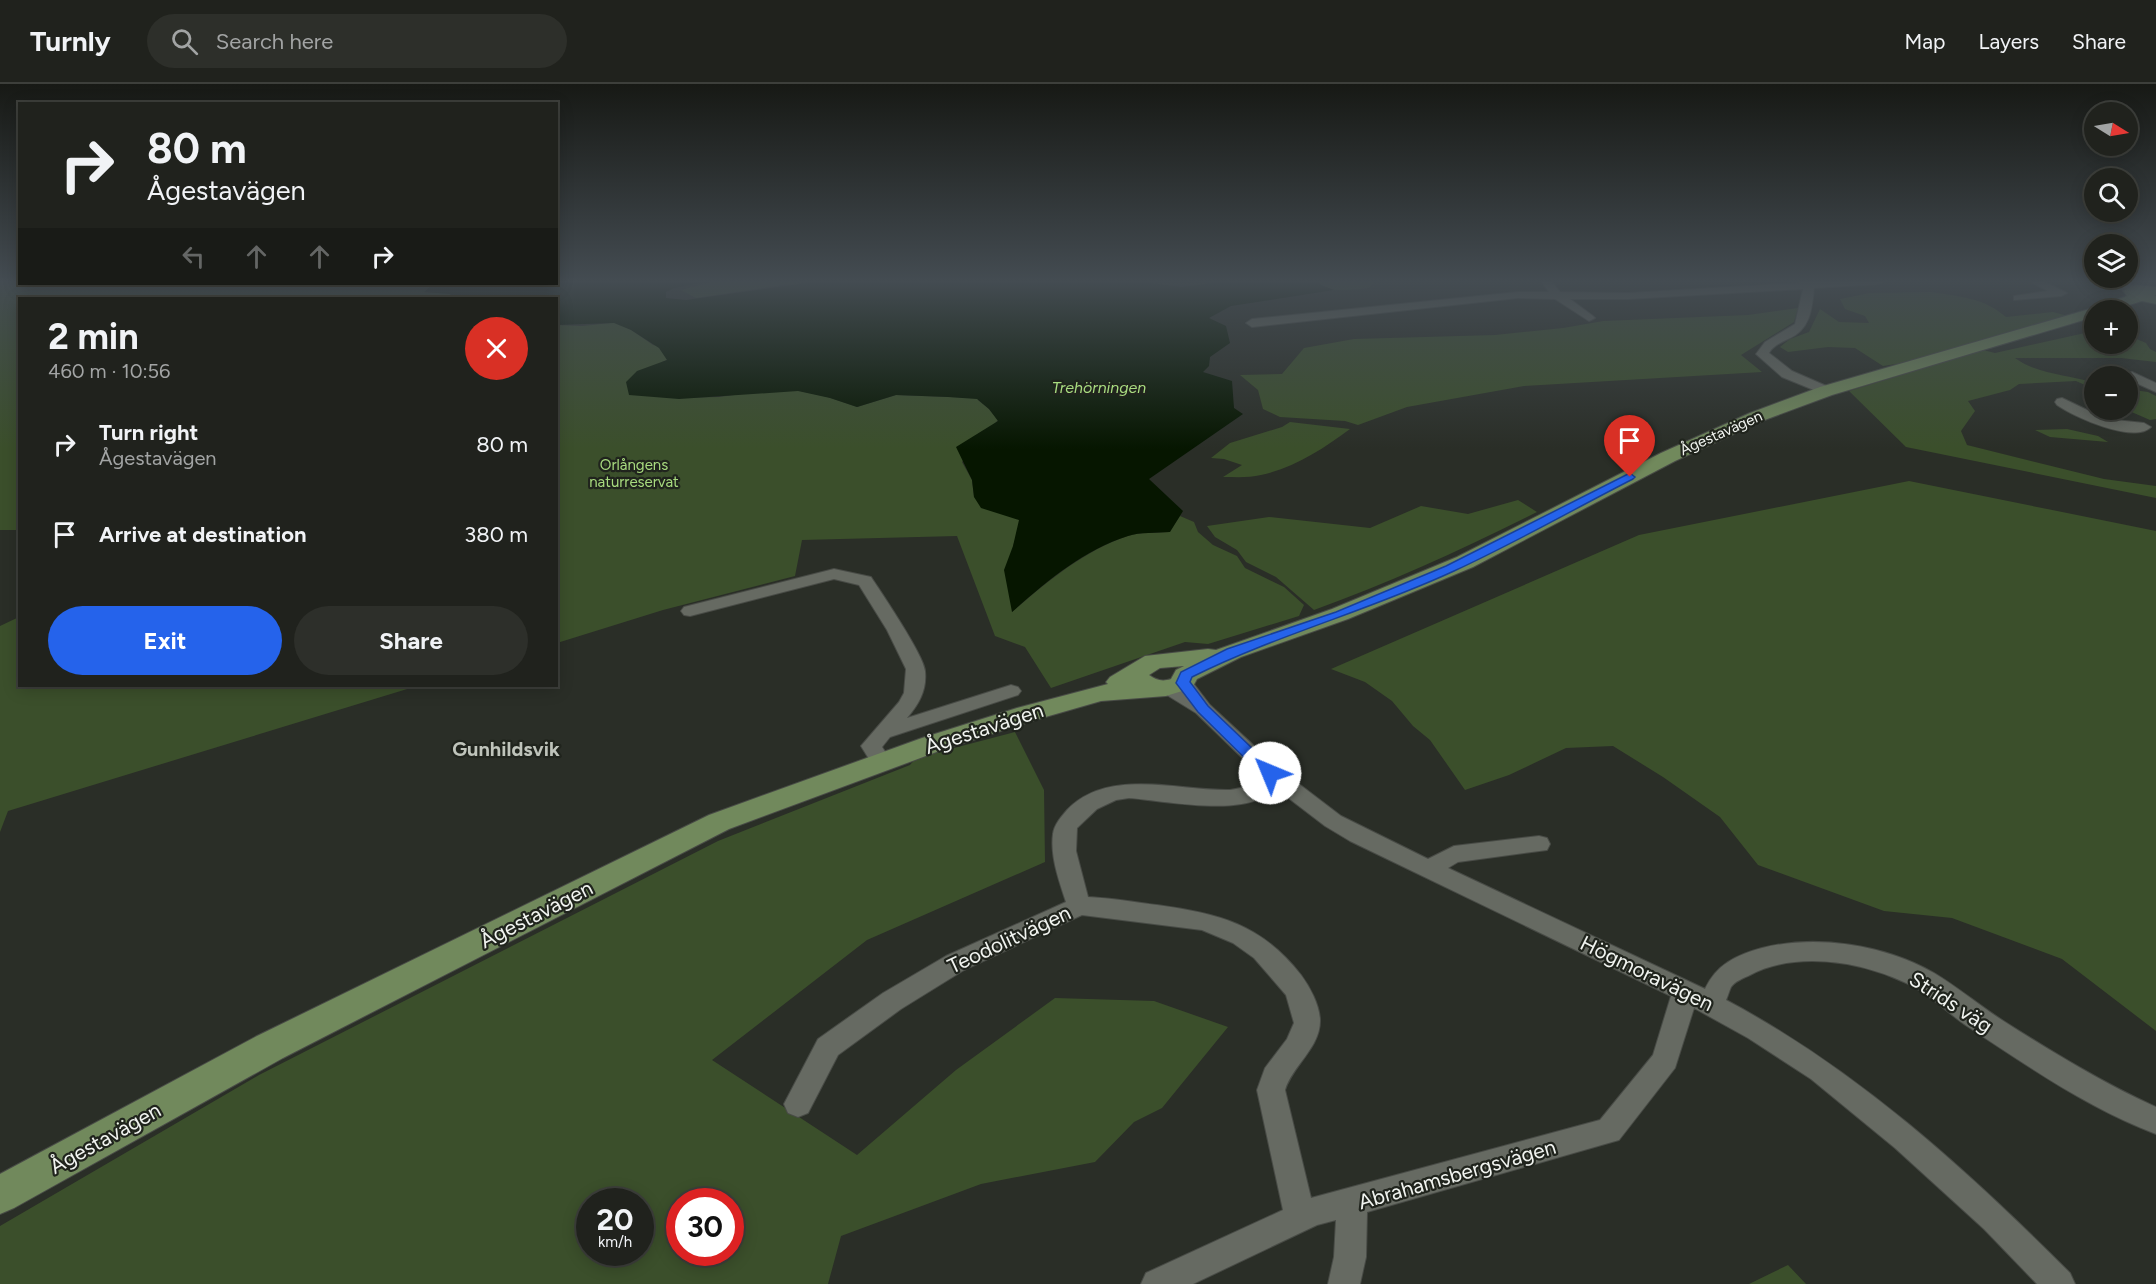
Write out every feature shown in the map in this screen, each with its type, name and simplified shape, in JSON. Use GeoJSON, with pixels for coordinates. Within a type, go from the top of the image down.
{"type":"FeatureCollection","features":[{"type":"Feature","properties":{"kind":"main road","name":"Ågestavägen"},"geometry":{"type":"LineString","coordinates":[[0,1195],[270,1047],[719,822],[881,747],[932,744],[1099,693],[1167,678],[1232,652],[1340,614],[1436,575],[1668,457],[1756,417],[1826,391],[2009,337]]}},
{"type":"Feature","properties":{"kind":"street"},"geometry":{"type":"LineString","coordinates":[[1783,337],[1766,346],[1762,354],[1787,374],[1826,391]]}},
{"type":"Feature","properties":{"kind":"street"},"geometry":{"type":"LineString","coordinates":[[2138,378],[2156,388]]}},
{"type":"Feature","properties":{"kind":"street"},"geometry":{"type":"LineString","coordinates":[[2062,402],[2105,424],[2116,427],[2150,426],[2156,437]]}},
{"type":"Feature","properties":{"kind":"street"},"geometry":{"type":"LineString","coordinates":[[690,611],[834,574],[865,581],[896,630],[916,669],[914,693],[881,747]]}},
{"type":"Feature","properties":{"kind":"street","name":"Högmoravägen"},"geometry":{"type":"LineString","coordinates":[[1167,678],[1270,773],[1333,821],[1699,998],[1758,1030],[1821,1071],[1914,1147],[1995,1219],[2059,1284]]}},
{"type":"Feature","properties":{"kind":"street"},"geometry":{"type":"LineString","coordinates":[[881,747],[1011,691]]}},
{"type":"Feature","properties":{"kind":"street"},"geometry":{"type":"LineString","coordinates":[[1079,906],[1071,879],[1064,832],[1069,821],[1083,807],[1105,796],[1127,790],[1206,799],[1229,798],[1256,793],[1269,779],[1270,773]]}},
{"type":"Feature","properties":{"kind":"street"},"geometry":{"type":"LineString","coordinates":[[1431,870],[1440,861],[1454,854],[1539,844]]}},
{"type":"Feature","properties":{"kind":"street","name":"Teodolitvägen"},"geometry":{"type":"LineString","coordinates":[[798,1104],[828,1047],[873,1014],[925,979],[1079,906],[1205,921],[1242,936],[1263,951],[1282,970],[1297,990],[1305,1010],[1306,1023],[1299,1045],[1275,1077],[1271,1090],[1300,1218]]}},
{"type":"Feature","properties":{"kind":"street","name":"Strids väg"},"geometry":{"type":"LineString","coordinates":[[1699,998],[1746,964],[1764,957],[1795,951],[1839,954],[1878,962],[1916,975],[1963,1010],[2060,1072],[2156,1120]]}},
{"type":"Feature","properties":{"kind":"street","name":"Abrahamsbergsvägen"},"geometry":{"type":"LineString","coordinates":[[1157,1284],[1313,1212],[1353,1203],[1609,1131],[1665,1060],[1699,998]]}},
{"type":"Feature","properties":{"kind":"street"},"geometry":{"type":"LineString","coordinates":[[1344,1284],[1350,1257],[1353,1203]]}},
{"type":"Feature","properties":{"kind":"green space"},"geometry":{"type":"Polygon","coordinates":[[[0,337],[18,337],[18,530],[0,530],[0,337]]]}},
{"type":"Feature","properties":{"kind":"green space","name":"Orlångens naturreservat"},"geometry":{"type":"Polygon","coordinates":[[[558,337],[642,337],[653,345],[663,347],[667,360],[662,362],[675,398],[719,397],[787,388],[828,397],[857,407],[896,395],[978,398],[998,420],[962,462],[972,480],[974,497],[1021,521],[1013,546],[1012,612],[1052,579],[1096,550],[1133,535],[1169,532],[1180,516],[1194,522],[1198,532],[1213,545],[1237,556],[1245,568],[1284,587],[1304,605],[1299,616],[1208,644],[1185,642],[1051,688],[1025,647],[995,636],[957,536],[802,540],[795,576],[663,610],[558,643],[558,337]]]}},
{"type":"Feature","properties":{"kind":"green space"},"geometry":{"type":"Polygon","coordinates":[[[1770,337],[1741,355],[1762,372],[1524,386],[1407,407],[1358,425],[1345,421],[1280,417],[1263,409],[1258,390],[1240,375],[1282,374],[1304,348],[1354,339],[1770,337]]]}},
{"type":"Feature","properties":{"kind":"green space"},"geometry":{"type":"Polygon","coordinates":[[[1795,337],[1994,337],[1903,363],[1883,366],[1855,348],[1828,347],[1788,352],[1780,347],[1795,337]]]}},
{"type":"Feature","properties":{"kind":"green space"},"geometry":{"type":"Polygon","coordinates":[[[2067,337],[2084,337],[2084,354],[2138,354],[2138,340],[2146,343],[2156,352],[2156,362],[2121,358],[2015,358],[2033,368],[2084,380],[2084,385],[2076,381],[2019,384],[2010,390],[1968,401],[1975,411],[1961,431],[1967,445],[2104,479],[2156,486],[2156,498],[1906,447],[1849,391],[1983,350],[1995,353],[2067,337]]]}},
{"type":"Feature","properties":{"kind":"green space"},"geometry":{"type":"Polygon","coordinates":[[[2138,391],[2156,396],[2156,419],[2150,420],[2138,415],[2138,391]]]}},
{"type":"Feature","properties":{"kind":"green space"},"geometry":{"type":"Polygon","coordinates":[[[1290,422],[1350,429],[1308,457],[1285,468],[1261,475],[1223,477],[1242,465],[1224,459],[1211,458],[1230,443],[1282,427],[1290,422]]]}},
{"type":"Feature","properties":{"kind":"green space"},"geometry":{"type":"Polygon","coordinates":[[[2067,429],[2098,436],[2108,442],[2050,437],[2035,430],[2067,429]]]}},
{"type":"Feature","properties":{"kind":"green space"},"geometry":{"type":"Polygon","coordinates":[[[1909,481],[2156,531],[2156,1031],[2062,959],[1952,918],[1884,911],[1758,865],[1720,817],[1663,777],[1613,746],[1566,748],[1509,775],[1465,790],[1430,740],[1413,726],[1392,701],[1365,682],[1331,669],[1639,535],[1909,481]]]}},
{"type":"Feature","properties":{"kind":"green space"},"geometry":{"type":"Polygon","coordinates":[[[1518,500],[1537,512],[1427,564],[1314,610],[1276,577],[1246,562],[1237,550],[1215,537],[1207,526],[1269,517],[1370,528],[1421,506],[1468,514],[1518,500]]]}},
{"type":"Feature","properties":{"kind":"green space"},"geometry":{"type":"Polygon","coordinates":[[[18,617],[18,687],[414,687],[8,811],[0,832],[0,626],[18,617]]]}},
{"type":"Feature","properties":{"kind":"green space"},"geometry":{"type":"Polygon","coordinates":[[[1015,732],[1044,790],[1045,862],[867,940],[712,1060],[857,1155],[956,1070],[1055,998],[1154,1001],[1228,1027],[1162,1108],[1134,1122],[1095,1162],[981,1184],[841,1236],[828,1284],[0,1284],[0,1226],[259,1075],[718,841],[910,765],[916,758],[1015,732]]]}},
{"type":"Feature","properties":{"kind":"green space"},"geometry":{"type":"Polygon","coordinates":[[[1788,1265],[1806,1284],[1749,1284],[1788,1265]]]}},
{"type":"Feature","properties":{"kind":"water","name":"Trehörningen"},"geometry":{"type":"Polygon","coordinates":[[[642,337],[1229,337],[1230,343],[1210,357],[1209,366],[1203,372],[1232,381],[1234,408],[1243,414],[1149,479],[1183,511],[1170,532],[1143,533],[1111,542],[1080,558],[1012,612],[1004,570],[1019,520],[981,508],[974,497],[972,480],[956,447],[998,421],[977,399],[896,395],[857,407],[798,391],[679,399],[629,395],[626,382],[637,371],[667,360],[659,348],[642,337]]]}},
{"type":"Feature","properties":{"kind":"district","name":"Gunhildsvik"},"geometry":{"type":"Point","coordinates":[506,749]}},
{"type":"Feature","properties":{"kind":"route"},"geometry":{"type":"LineString","coordinates":[[1270,773],[1203,709],[1183,683],[1185,675],[1232,652],[1340,614],[1465,562],[1630,477]]}}]}
